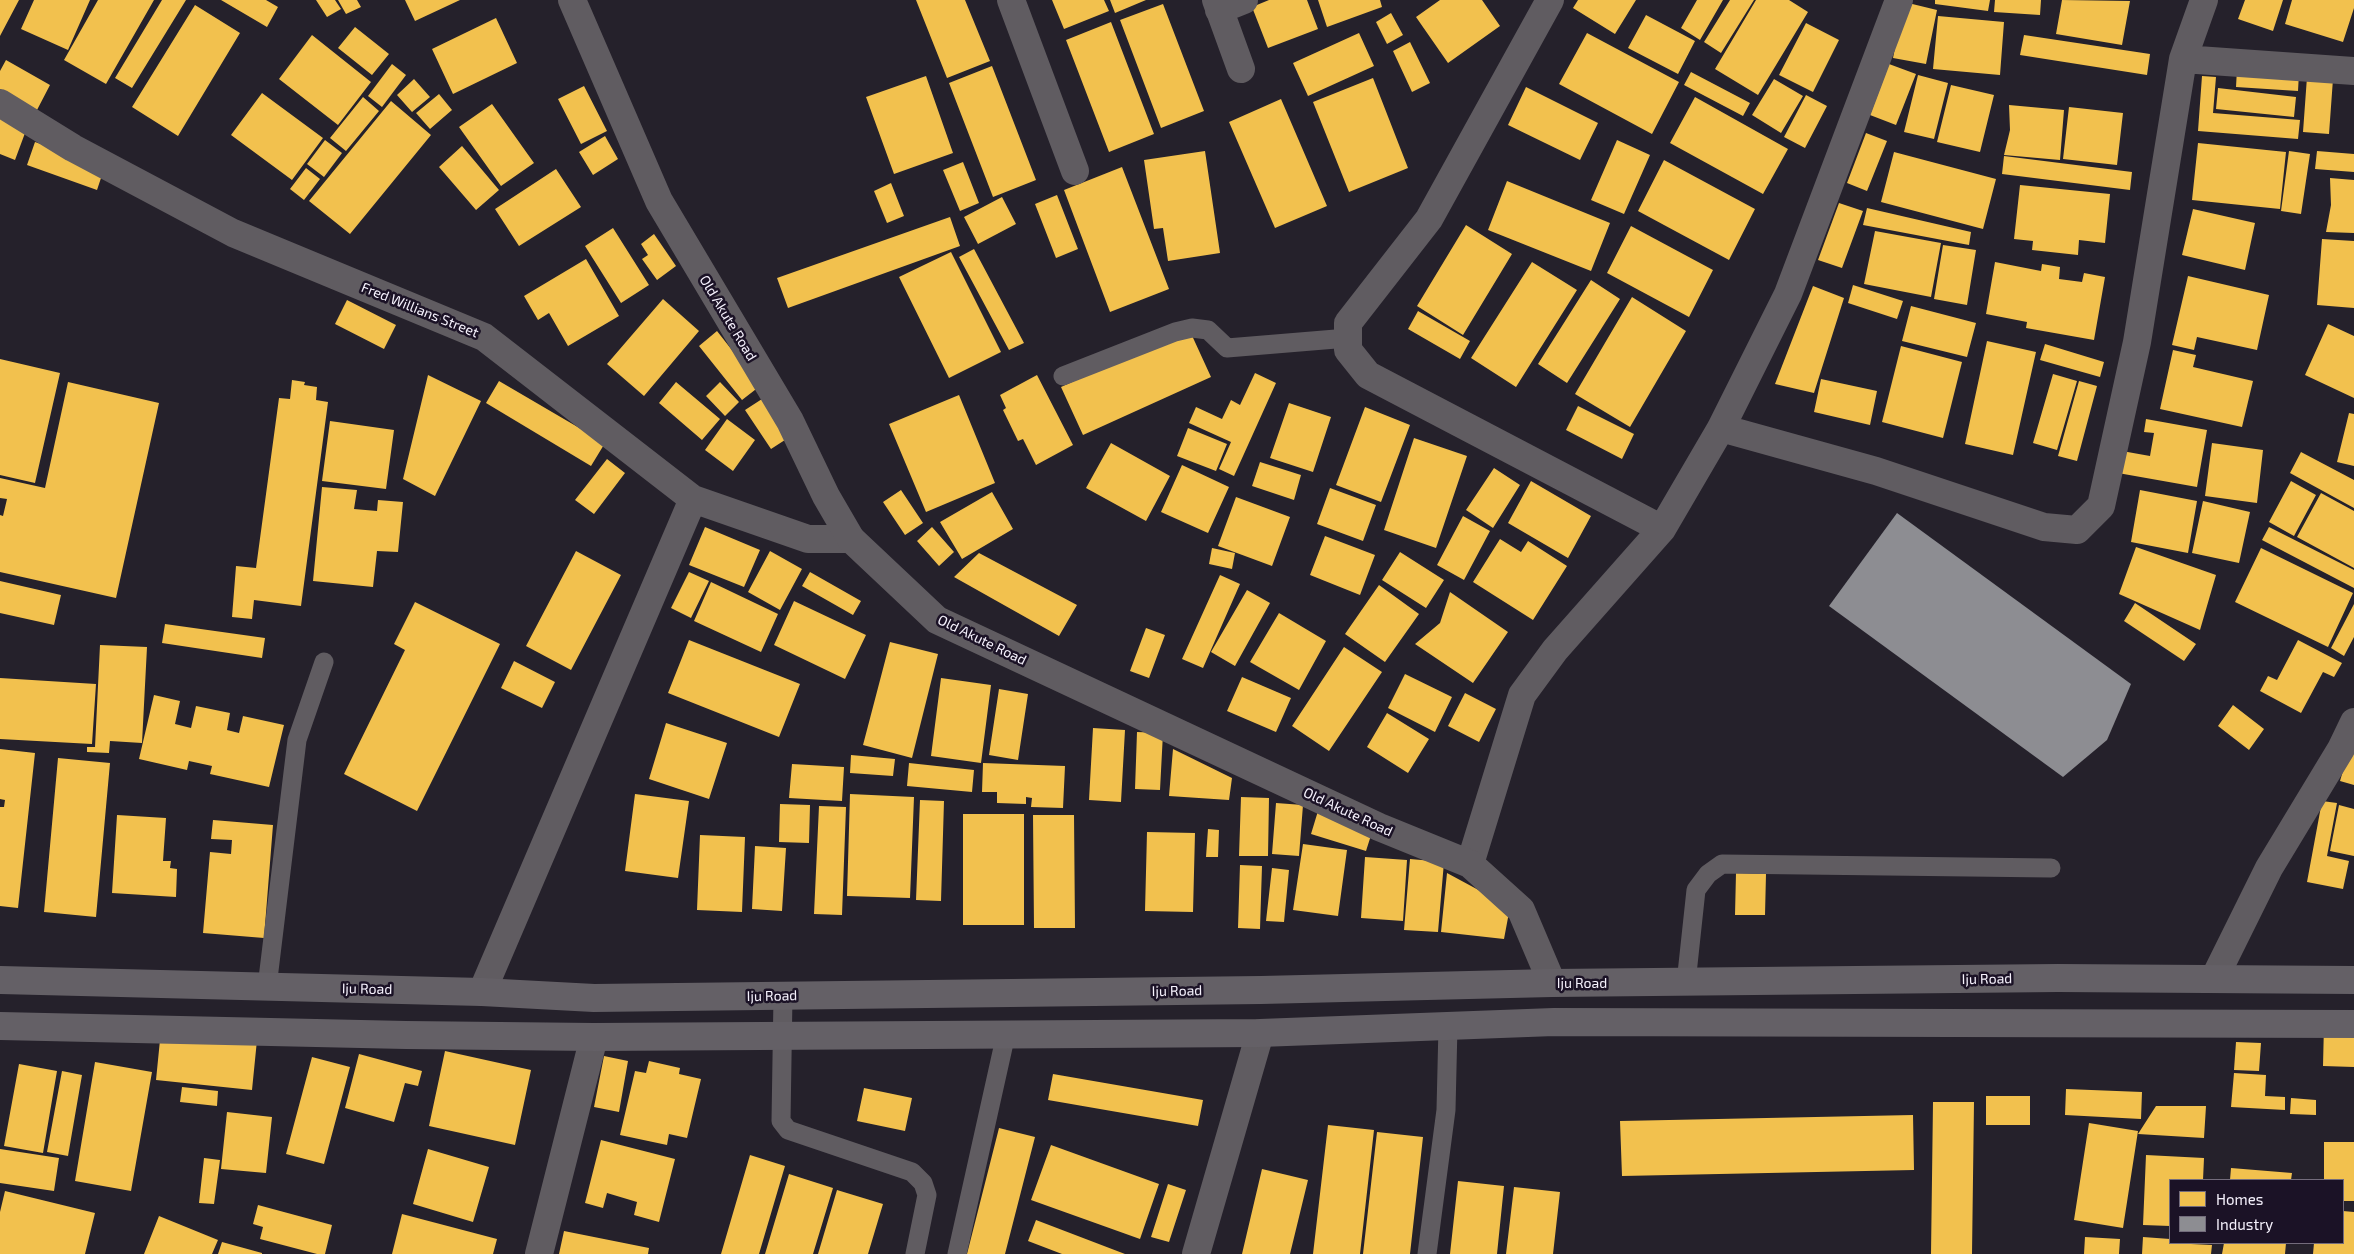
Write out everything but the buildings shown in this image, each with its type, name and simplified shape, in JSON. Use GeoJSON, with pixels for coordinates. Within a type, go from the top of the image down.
{"type":"FeatureCollection","features":[{"type":"Feature","properties":{"kind":"main road","name":"Iju Road"},"geometry":{"type":"LineString","coordinates":[[0,980],[482,992],[594,998],[1261,990],[1552,983],[2214,979],[2354,980]]}},
{"type":"Feature","properties":{"kind":"main road"},"geometry":{"type":"LineString","coordinates":[[0,1026],[406,1036],[594,1037],[1260,1033],[1554,1022],[2354,1024]]}},
{"type":"Feature","properties":{"kind":"street","name":"Old Akute Road"},"geometry":{"type":"LineString","coordinates":[[572,0],[659,202],[790,421],[826,496],[851,540],[937,620],[1379,827],[1470,864],[1521,910],[1552,983]]}},
{"type":"Feature","properties":{"kind":"street"},"geometry":{"type":"LineString","coordinates":[[1010,0],[1076,171]]}},
{"type":"Feature","properties":{"kind":"street"},"geometry":{"type":"LineString","coordinates":[[1550,0],[1429,219],[1348,323],[1348,350],[1368,375],[1662,529]]}},
{"type":"Feature","properties":{"kind":"street"},"geometry":{"type":"LineString","coordinates":[[1470,864],[1522,695],[1556,650],[1662,529],[1721,428],[1788,294],[1899,0]]}},
{"type":"Feature","properties":{"kind":"street"},"geometry":{"type":"LineString","coordinates":[[1721,428],[1876,471],[2044,527],[2077,530],[2101,506],[2137,342],[2184,59],[2204,0]]}},
{"type":"Feature","properties":{"kind":"street"},"geometry":{"type":"LineString","coordinates":[[1226,3],[1241,69]]}},
{"type":"Feature","properties":{"kind":"street"},"geometry":{"type":"LineString","coordinates":[[2184,59],[2354,71]]}},
{"type":"Feature","properties":{"kind":"street","name":"Fred Willians Street"},"geometry":{"type":"LineString","coordinates":[[0,103],[72,148],[233,233],[484,337],[693,499],[808,539],[851,540]]}},
{"type":"Feature","properties":{"kind":"street"},"geometry":{"type":"LineString","coordinates":[[482,992],[693,499]]}},
{"type":"Feature","properties":{"kind":"street"},"geometry":{"type":"LineString","coordinates":[[2214,979],[2269,868],[2341,749],[2354,722]]}},
{"type":"Feature","properties":{"kind":"street"},"geometry":{"type":"LineString","coordinates":[[1196,1254],[1260,1033]]}},
{"type":"Feature","properties":{"kind":"street"},"geometry":{"type":"LineString","coordinates":[[539,1254],[594,1037]]}},
{"type":"Feature","properties":{"kind":"lane"},"geometry":{"type":"LineString","coordinates":[[1063,376],[1175,332],[1192,328],[1208,330],[1226,348],[1348,338]]}},
{"type":"Feature","properties":{"kind":"lane"},"geometry":{"type":"LineString","coordinates":[[266,986],[297,740],[324,662]]}},
{"type":"Feature","properties":{"kind":"lane"},"geometry":{"type":"LineString","coordinates":[[1686,983],[1696,890],[1708,874],[1722,864],[2051,868]]}},
{"type":"Feature","properties":{"kind":"lane"},"geometry":{"type":"LineString","coordinates":[[783,996],[781,1121],[788,1130],[912,1172],[923,1182],[927,1196],[915,1254]]}},
{"type":"Feature","properties":{"kind":"lane"},"geometry":{"type":"LineString","coordinates":[[1427,1254],[1446,1110],[1448,1026]]}},
{"type":"Feature","properties":{"kind":"lane"},"geometry":{"type":"LineString","coordinates":[[957,1254],[1006,1034]]}}]}
